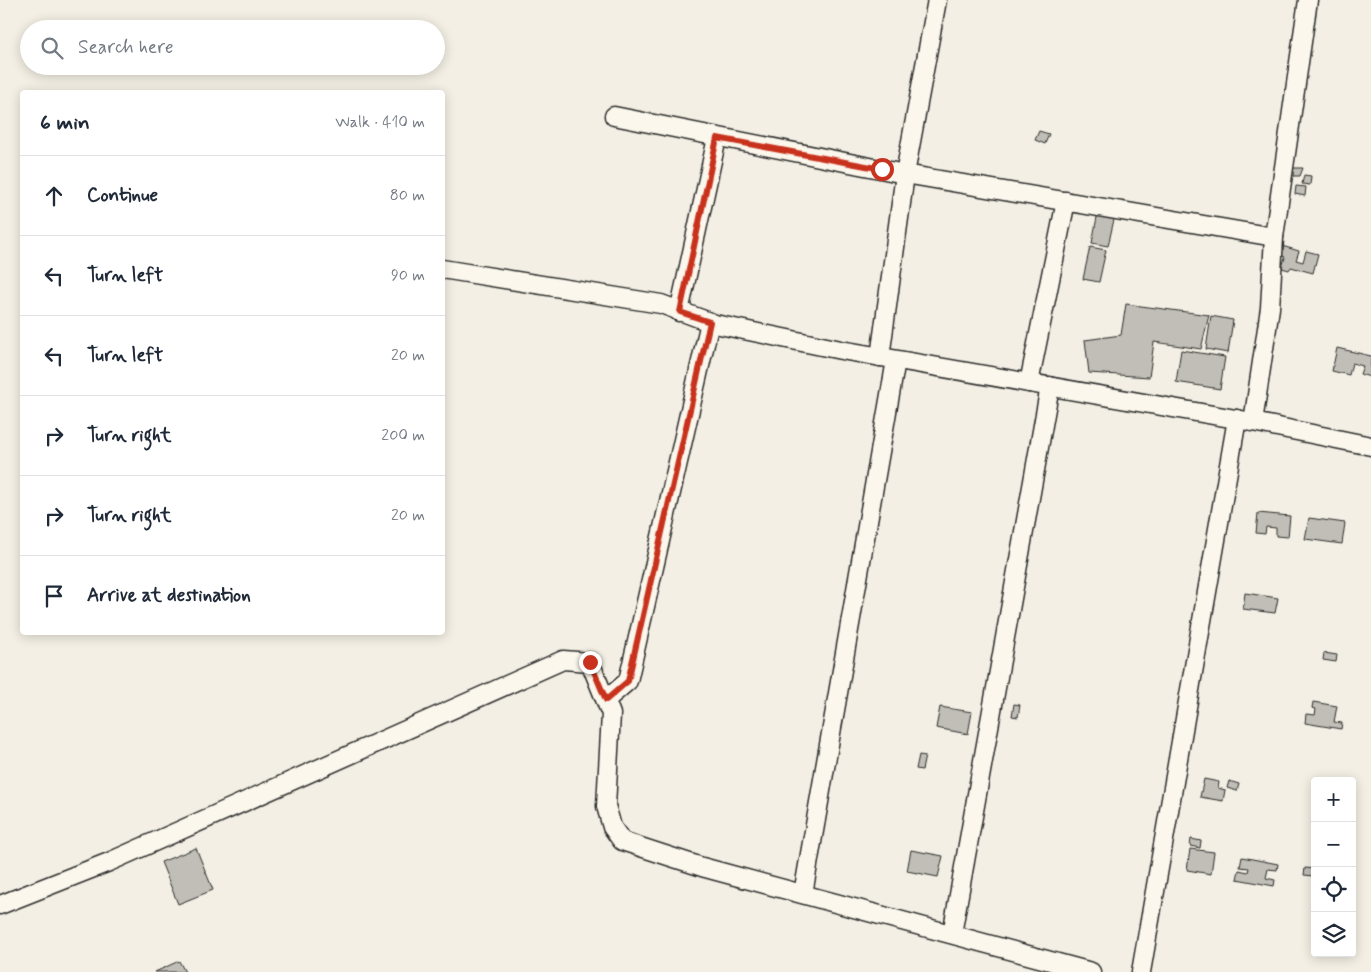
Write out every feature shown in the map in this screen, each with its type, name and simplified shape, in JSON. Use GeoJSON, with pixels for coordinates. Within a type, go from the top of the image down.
{"type":"FeatureCollection","features":[{"type":"Feature","properties":{"kind":"street"},"geometry":{"type":"LineString","coordinates":[[803,894],[888,358],[905,174],[937,0]]}},
{"type":"Feature","properties":{"kind":"street"},"geometry":{"type":"LineString","coordinates":[[1141,972],[1245,420],[1270,308],[1274,237],[1308,0]]}},
{"type":"Feature","properties":{"kind":"street"},"geometry":{"type":"LineString","coordinates":[[614,116],[905,174],[1274,237]]}},
{"type":"Feature","properties":{"kind":"street"},"geometry":{"type":"LineString","coordinates":[[680,312],[717,138]]}},
{"type":"Feature","properties":{"kind":"street"},"geometry":{"type":"LineString","coordinates":[[1029,383],[1066,201]]}},
{"type":"Feature","properties":{"kind":"street"},"geometry":{"type":"LineString","coordinates":[[445,268],[661,304],[710,322],[888,358],[1245,420],[1371,446]]}},
{"type":"Feature","properties":{"kind":"street"},"geometry":{"type":"LineString","coordinates":[[606,700],[628,681],[710,322]]}},
{"type":"Feature","properties":{"kind":"street"},"geometry":{"type":"LineString","coordinates":[[952,934],[1050,386]]}},
{"type":"Feature","properties":{"kind":"street"},"geometry":{"type":"LineString","coordinates":[[0,905],[109,862],[563,660],[590,662],[611,714],[606,806],[612,827],[622,841],[702,867],[1091,972]]}},
{"type":"Feature","properties":{"kind":"building"},"geometry":{"type":"Polygon","coordinates":[[[1039,131],[1049,134],[1045,144],[1035,140],[1039,131]]]}},
{"type":"Feature","properties":{"kind":"building"},"geometry":{"type":"Polygon","coordinates":[[[1292,168],[1303,168],[1300,176],[1292,176],[1292,168]]]}},
{"type":"Feature","properties":{"kind":"building"},"geometry":{"type":"Polygon","coordinates":[[[1304,175],[1311,176],[1310,185],[1302,184],[1304,175]]]}},
{"type":"Feature","properties":{"kind":"building"},"geometry":{"type":"Polygon","coordinates":[[[1296,186],[1306,187],[1305,196],[1295,194],[1296,186]]]}},
{"type":"Feature","properties":{"kind":"building"},"geometry":{"type":"Polygon","coordinates":[[[1098,212],[1115,215],[1108,246],[1092,243],[1098,212]]]}},
{"type":"Feature","properties":{"kind":"building"},"geometry":{"type":"Polygon","coordinates":[[[1282,246],[1299,251],[1296,260],[1303,262],[1306,251],[1318,254],[1313,273],[1291,267],[1289,270],[1282,268],[1285,257],[1280,255],[1282,246]]]}},
{"type":"Feature","properties":{"kind":"building"},"geometry":{"type":"Polygon","coordinates":[[[1090,247],[1106,250],[1099,282],[1083,279],[1090,247]]]}},
{"type":"Feature","properties":{"kind":"building"},"geometry":{"type":"Polygon","coordinates":[[[1126,304],[1209,315],[1201,349],[1154,342],[1149,377],[1089,373],[1085,340],[1121,335],[1126,304]]]}},
{"type":"Feature","properties":{"kind":"building"},"geometry":{"type":"Polygon","coordinates":[[[1211,316],[1233,320],[1228,353],[1206,349],[1211,316]]]}},
{"type":"Feature","properties":{"kind":"building"},"geometry":{"type":"Polygon","coordinates":[[[1337,348],[1371,356],[1370,377],[1360,374],[1363,366],[1352,363],[1349,375],[1332,371],[1337,348]]]}},
{"type":"Feature","properties":{"kind":"building"},"geometry":{"type":"Polygon","coordinates":[[[1181,350],[1225,357],[1220,389],[1176,382],[1181,350]]]}},
{"type":"Feature","properties":{"kind":"building"},"geometry":{"type":"Polygon","coordinates":[[[1258,513],[1290,516],[1288,537],[1276,536],[1276,528],[1266,527],[1265,534],[1256,533],[1258,513]]]}},
{"type":"Feature","properties":{"kind":"building"},"geometry":{"type":"Polygon","coordinates":[[[1309,518],[1345,523],[1342,544],[1305,539],[1309,518]]]}},
{"type":"Feature","properties":{"kind":"building"},"geometry":{"type":"Polygon","coordinates":[[[1245,593],[1278,598],[1275,613],[1243,609],[1245,593]]]}},
{"type":"Feature","properties":{"kind":"building"},"geometry":{"type":"Polygon","coordinates":[[[1324,653],[1337,655],[1336,662],[1323,660],[1324,653]]]}},
{"type":"Feature","properties":{"kind":"building"},"geometry":{"type":"Polygon","coordinates":[[[1313,702],[1337,706],[1334,722],[1342,723],[1341,729],[1305,723],[1306,714],[1315,715],[1316,709],[1312,708],[1313,702]]]}},
{"type":"Feature","properties":{"kind":"building"},"geometry":{"type":"Polygon","coordinates":[[[1014,704],[1020,705],[1018,717],[1012,716],[1014,704]]]}},
{"type":"Feature","properties":{"kind":"building"},"geometry":{"type":"Polygon","coordinates":[[[940,707],[972,712],[968,734],[936,728],[940,707]]]}},
{"type":"Feature","properties":{"kind":"building"},"geometry":{"type":"Polygon","coordinates":[[[919,755],[925,756],[922,770],[916,769],[919,755]]]}},
{"type":"Feature","properties":{"kind":"building"},"geometry":{"type":"Polygon","coordinates":[[[1204,779],[1219,782],[1218,788],[1225,790],[1223,801],[1200,797],[1204,779]]]}},
{"type":"Feature","properties":{"kind":"building"},"geometry":{"type":"Polygon","coordinates":[[[1229,781],[1239,784],[1237,791],[1227,788],[1229,781]]]}},
{"type":"Feature","properties":{"kind":"building"},"geometry":{"type":"Polygon","coordinates":[[[1191,839],[1201,841],[1200,848],[1190,846],[1191,839]]]}},
{"type":"Feature","properties":{"kind":"building"},"geometry":{"type":"Polygon","coordinates":[[[196,848],[213,890],[178,904],[161,862],[196,848]]]}},
{"type":"Feature","properties":{"kind":"building"},"geometry":{"type":"Polygon","coordinates":[[[1190,849],[1214,852],[1211,874],[1187,870],[1190,849]]]}},
{"type":"Feature","properties":{"kind":"building"},"geometry":{"type":"Polygon","coordinates":[[[911,850],[943,856],[938,877],[907,871],[911,850]]]}},
{"type":"Feature","properties":{"kind":"building"},"geometry":{"type":"Polygon","coordinates":[[[1242,857],[1278,864],[1277,870],[1268,869],[1266,878],[1275,880],[1274,886],[1237,879],[1239,870],[1248,872],[1249,868],[1240,867],[1242,857]]]}},
{"type":"Feature","properties":{"kind":"building"},"geometry":{"type":"Polygon","coordinates":[[[1305,868],[1311,869],[1311,876],[1304,875],[1305,868]]]}},
{"type":"Feature","properties":{"kind":"building"},"geometry":{"type":"Polygon","coordinates":[[[179,961],[185,972],[155,972],[179,961]]]}},
{"type":"Feature","properties":{"kind":"route"},"geometry":{"type":"LineString","coordinates":[[590,662],[606,700],[628,681],[710,322],[680,312],[717,138],[882,169]]}}]}
